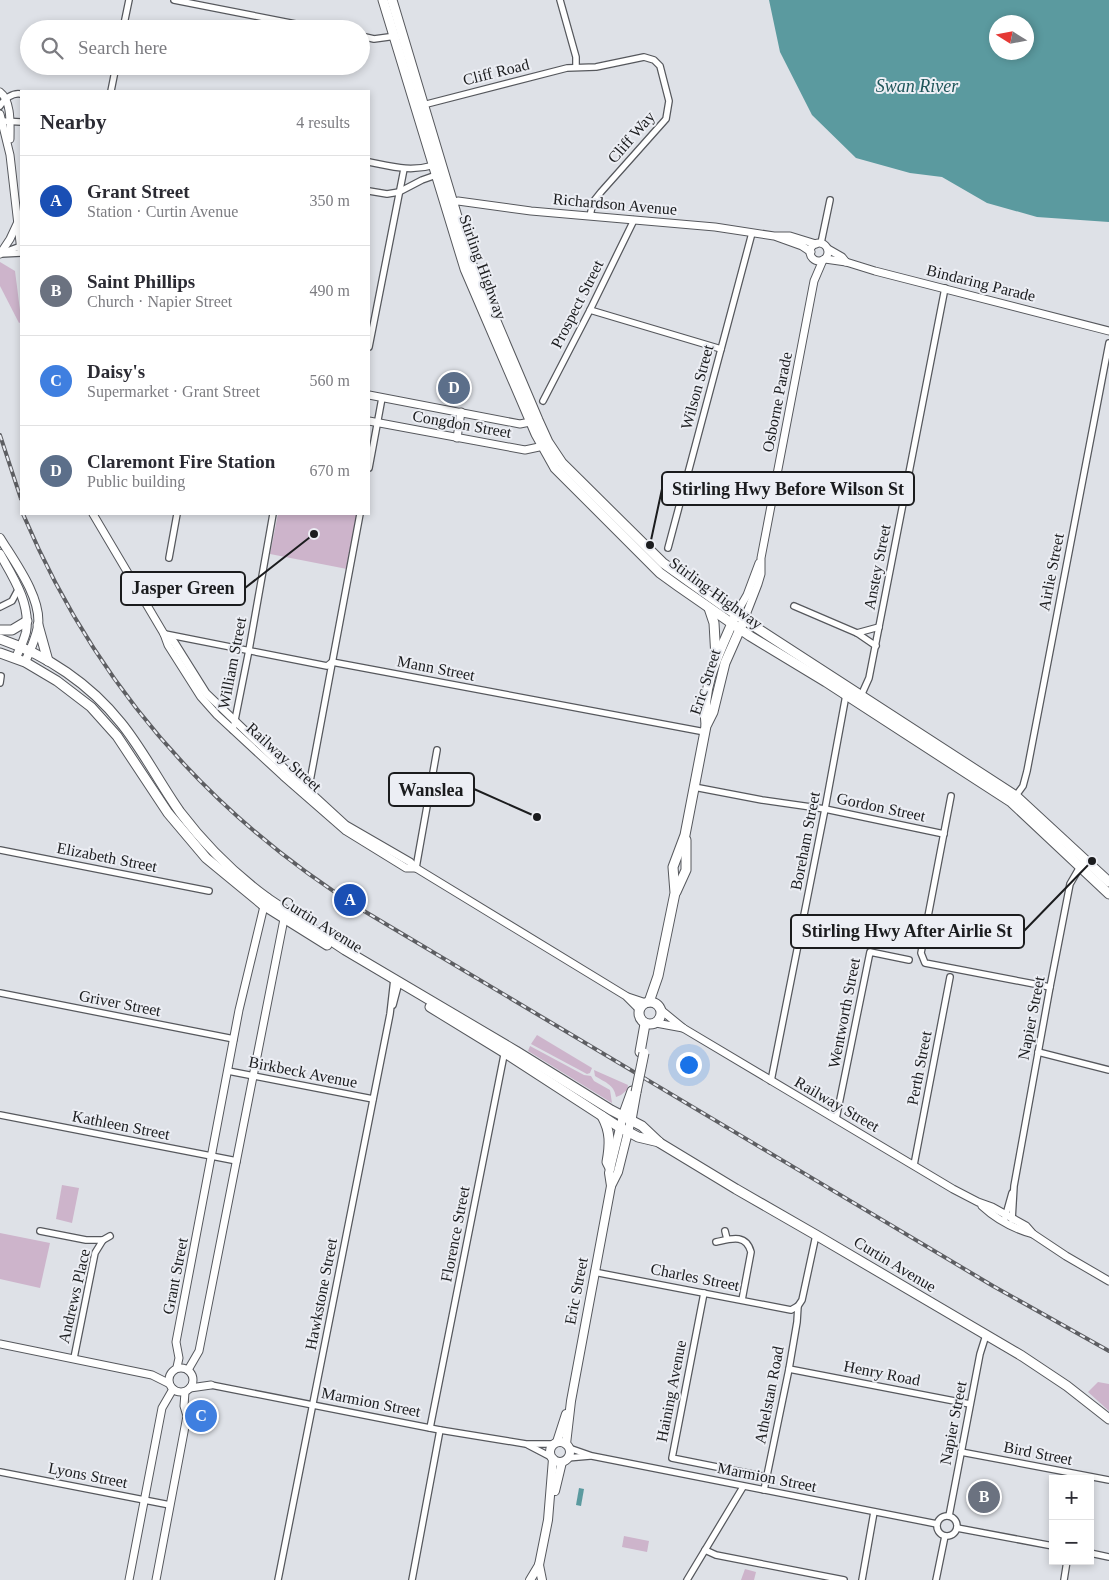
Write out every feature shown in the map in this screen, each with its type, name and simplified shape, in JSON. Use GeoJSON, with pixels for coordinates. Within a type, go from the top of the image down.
{"type":"FeatureCollection","features":[{"type":"Feature","properties":{"kind":"main road","name":"Stirling Highway"},"geometry":{"type":"LineString","coordinates":[[383,0],[423,105],[437,165]]}},
{"type":"Feature","properties":{"kind":"main road","name":"Stirling Highway"},"geometry":{"type":"LineString","coordinates":[[392,0],[398,36],[440,174],[465,269],[556,468],[660,573],[736,627],[845,699],[859,699]]}},
{"type":"Feature","properties":{"kind":"main road","name":"Stirling Highway"},"geometry":{"type":"LineString","coordinates":[[440,174],[453,203],[475,273],[534,421]]}},
{"type":"Feature","properties":{"kind":"main road","name":"Stirling Highway"},"geometry":{"type":"LineString","coordinates":[[545,444],[658,559],[859,699],[1013,799],[1082,863],[1109,894]]}},
{"type":"Feature","properties":{"kind":"main road"},"geometry":{"type":"LineString","coordinates":[[0,538],[15,573],[23,600],[26,621],[26,631],[16,658]]}},
{"type":"Feature","properties":{"kind":"main road"},"geometry":{"type":"LineString","coordinates":[[0,554],[35,600],[38,625],[48,661]]}},
{"type":"Feature","properties":{"kind":"main road"},"geometry":{"type":"LineString","coordinates":[[709,608],[714,623],[716,658]]}},
{"type":"Feature","properties":{"kind":"main road","name":"Eric Street"},"geometry":{"type":"LineString","coordinates":[[705,729],[713,712],[725,663],[740,617]]}},
{"type":"Feature","properties":{"kind":"main road"},"geometry":{"type":"LineString","coordinates":[[0,630],[12,630],[26,621]]}},
{"type":"Feature","properties":{"kind":"main road"},"geometry":{"type":"LineString","coordinates":[[25,662],[38,625]]}},
{"type":"Feature","properties":{"kind":"main road","name":"Eric Street"},"geometry":{"type":"LineString","coordinates":[[568,1446],[571,1401],[611,1186],[610,1168],[627,1118],[650,1024],[661,1018],[653,1005],[675,892],[673,867],[685,835],[705,729],[704,710],[716,658],[736,627]]}},
{"type":"Feature","properties":{"kind":"main road","name":"Curtin Avenue"},"geometry":{"type":"LineString","coordinates":[[0,639],[30,651],[68,673],[104,704],[122,723],[180,812],[216,855],[265,901]]}},
{"type":"Feature","properties":{"kind":"main road","name":"Curtin Avenue"},"geometry":{"type":"LineString","coordinates":[[0,653],[25,662],[57,681],[91,707],[117,736],[168,813],[206,858],[265,901],[396,984],[505,1049],[642,1126],[660,1143],[736,1189],[986,1335],[1063,1383],[1109,1419]]}},
{"type":"Feature","properties":{"kind":"main road","name":"Eric Street"},"geometry":{"type":"LineString","coordinates":[[675,892],[681,883],[687,867],[685,835]]}},
{"type":"Feature","properties":{"kind":"main road","name":"Stirling Highway"},"geometry":{"type":"LineString","coordinates":[[1082,863],[1109,882]]}},
{"type":"Feature","properties":{"kind":"main road"},"geometry":{"type":"LineString","coordinates":[[650,1024],[641,1020],[640,1010],[653,1005]]}},
{"type":"Feature","properties":{"kind":"main road","name":"Curtin Avenue"},"geometry":{"type":"LineString","coordinates":[[505,1049],[623,1130],[638,1137],[660,1143]]}},
{"type":"Feature","properties":{"kind":"main road"},"geometry":{"type":"LineString","coordinates":[[601,1116],[609,1133],[610,1144],[607,1162],[610,1168]]}},
{"type":"Feature","properties":{"kind":"main road","name":"Eric Street"},"geometry":{"type":"LineString","coordinates":[[611,1186],[618,1172],[623,1130]]}},
{"type":"Feature","properties":{"kind":"main road","name":"Eric Street"},"geometry":{"type":"LineString","coordinates":[[555,1443],[571,1401]]}},
{"type":"Feature","properties":{"kind":"main road"},"geometry":{"type":"LineString","coordinates":[[530,1580],[539,1565],[549,1512],[565,1460],[570,1453],[568,1446],[563,1442],[555,1443],[550,1450],[552,1458],[549,1512]]}},
{"type":"Feature","properties":{"kind":"main road"},"geometry":{"type":"LineString","coordinates":[[552,1458],[565,1460]]}},
{"type":"Feature","properties":{"kind":"main road"},"geometry":{"type":"LineString","coordinates":[[539,1565],[542,1580]]}},
{"type":"Feature","properties":{"kind":"street"},"geometry":{"type":"LineString","coordinates":[[125,20],[129,0]]}},
{"type":"Feature","properties":{"kind":"street"},"geometry":{"type":"LineString","coordinates":[[174,0],[276,20]]}},
{"type":"Feature","properties":{"kind":"street"},"geometry":{"type":"LineString","coordinates":[[560,0],[576,57],[576,67]]}},
{"type":"Feature","properties":{"kind":"street"},"geometry":{"type":"LineString","coordinates":[[370,38],[398,36]]}},
{"type":"Feature","properties":{"kind":"street","name":"Cliff Way"},"geometry":{"type":"LineString","coordinates":[[576,67],[596,67],[644,57],[650,58],[660,66],[669,101],[669,110],[664,124],[600,192],[593,202],[590,216]]}},
{"type":"Feature","properties":{"kind":"street","name":"Cliff Road"},"geometry":{"type":"LineString","coordinates":[[423,105],[576,67]]}},
{"type":"Feature","properties":{"kind":"street"},"geometry":{"type":"LineString","coordinates":[[111,90],[114,75]]}},
{"type":"Feature","properties":{"kind":"street"},"geometry":{"type":"LineString","coordinates":[[3,95],[20,93]]}},
{"type":"Feature","properties":{"kind":"street"},"geometry":{"type":"LineString","coordinates":[[0,106],[3,95]]}},
{"type":"Feature","properties":{"kind":"street"},"geometry":{"type":"LineString","coordinates":[[0,254],[19,226],[4,119],[3,95]]}},
{"type":"Feature","properties":{"kind":"street"},"geometry":{"type":"LineString","coordinates":[[4,119],[20,122]]}},
{"type":"Feature","properties":{"kind":"street"},"geometry":{"type":"LineString","coordinates":[[370,162],[418,170],[437,165]]}},
{"type":"Feature","properties":{"kind":"street"},"geometry":{"type":"LineString","coordinates":[[370,342],[404,169]]}},
{"type":"Feature","properties":{"kind":"street"},"geometry":{"type":"LineString","coordinates":[[370,190],[387,194],[399,192],[422,180],[440,174]]}},
{"type":"Feature","properties":{"kind":"street"},"geometry":{"type":"LineString","coordinates":[[818,244],[828,248],[828,254],[824,259],[818,261],[812,255],[812,247],[818,244],[830,200]]}},
{"type":"Feature","properties":{"kind":"street","name":"Richardson Avenue"},"geometry":{"type":"LineString","coordinates":[[453,203],[458,201],[530,211],[715,226],[774,236],[790,236],[818,244]]}},
{"type":"Feature","properties":{"kind":"street","name":"Prospect Street"},"geometry":{"type":"LineString","coordinates":[[543,401],[634,220]]}},
{"type":"Feature","properties":{"kind":"street","name":"Wilson Street"},"geometry":{"type":"LineString","coordinates":[[668,548],[752,233]]}},
{"type":"Feature","properties":{"kind":"street","name":"Richardson Avenue"},"geometry":{"type":"LineString","coordinates":[[774,236],[802,246],[812,255]]}},
{"type":"Feature","properties":{"kind":"street"},"geometry":{"type":"LineString","coordinates":[[0,254],[20,246]]}},
{"type":"Feature","properties":{"kind":"street","name":"Bindaring Parade"},"geometry":{"type":"LineString","coordinates":[[828,248],[846,262]]}},
{"type":"Feature","properties":{"kind":"street"},"geometry":{"type":"LineString","coordinates":[[0,254],[20,252]]}},
{"type":"Feature","properties":{"kind":"street","name":"Osborne Parade"},"geometry":{"type":"LineString","coordinates":[[812,255],[814,281]]}},
{"type":"Feature","properties":{"kind":"street","name":"Osborne Parade"},"geometry":{"type":"LineString","coordinates":[[740,617],[758,584],[761,574],[761,558],[814,281],[824,259]]}},
{"type":"Feature","properties":{"kind":"street","name":"Bindaring Parade"},"geometry":{"type":"LineString","coordinates":[[824,259],[846,262],[1109,331]]}},
{"type":"Feature","properties":{"kind":"street","name":"Anstey Street"},"geometry":{"type":"LineString","coordinates":[[859,699],[869,678],[880,627],[945,288]]}},
{"type":"Feature","properties":{"kind":"street"},"geometry":{"type":"LineString","coordinates":[[590,310],[721,348]]}},
{"type":"Feature","properties":{"kind":"street","name":"Airlie Street"},"geometry":{"type":"LineString","coordinates":[[1013,799],[1023,786],[1028,771],[1109,344]]}},
{"type":"Feature","properties":{"kind":"street","name":"Congdon Street"},"geometry":{"type":"LineString","coordinates":[[370,395],[520,424],[534,421]]}},
{"type":"Feature","properties":{"kind":"street"},"geometry":{"type":"LineString","coordinates":[[370,462],[382,398]]}},
{"type":"Feature","properties":{"kind":"street"},"geometry":{"type":"LineString","coordinates":[[456,438],[461,412]]}},
{"type":"Feature","properties":{"kind":"street","name":"Congdon Street"},"geometry":{"type":"LineString","coordinates":[[370,421],[525,450],[545,444]]}},
{"type":"Feature","properties":{"kind":"street","name":"Railway Street"},"geometry":{"type":"LineString","coordinates":[[94,515],[164,634],[168,645],[201,697],[233,730],[308,793]]}},
{"type":"Feature","properties":{"kind":"street"},"geometry":{"type":"LineString","coordinates":[[169,558],[177,515]]}},
{"type":"Feature","properties":{"kind":"street","name":"William Street"},"geometry":{"type":"LineString","coordinates":[[233,730],[250,650],[273,515]]}},
{"type":"Feature","properties":{"kind":"street"},"geometry":{"type":"LineString","coordinates":[[308,793],[360,515]]}},
{"type":"Feature","properties":{"kind":"street"},"geometry":{"type":"LineString","coordinates":[[0,607],[12,601],[19,588]]}},
{"type":"Feature","properties":{"kind":"street"},"geometry":{"type":"LineString","coordinates":[[794,606],[856,633],[876,646]]}},
{"type":"Feature","properties":{"kind":"street"},"geometry":{"type":"LineString","coordinates":[[856,633],[880,627]]}},
{"type":"Feature","properties":{"kind":"street","name":"Railway Street"},"geometry":{"type":"LineString","coordinates":[[164,634],[174,642],[206,693],[346,831],[406,868],[416,868],[626,996],[653,1005],[683,1028],[1009,1220],[1026,1226],[1034,1234],[1066,1256],[1109,1281]]}},
{"type":"Feature","properties":{"kind":"street","name":"Mann Street"},"geometry":{"type":"LineString","coordinates":[[164,634],[327,666],[332,662],[705,729]]}},
{"type":"Feature","properties":{"kind":"street"},"geometry":{"type":"LineString","coordinates":[[0,683],[1,676]]}},
{"type":"Feature","properties":{"kind":"street","name":"Boreham Street"},"geometry":{"type":"LineString","coordinates":[[771,1081],[845,699]]}},
{"type":"Feature","properties":{"kind":"street"},"geometry":{"type":"LineString","coordinates":[[416,868],[437,750]]}},
{"type":"Feature","properties":{"kind":"street","name":"Gordon Street"},"geometry":{"type":"LineString","coordinates":[[694,787],[762,800],[825,809],[944,834]]}},
{"type":"Feature","properties":{"kind":"street"},"geometry":{"type":"LineString","coordinates":[[951,796],[921,953],[925,963],[1050,987]]}},
{"type":"Feature","properties":{"kind":"street","name":"Elizabeth Street"},"geometry":{"type":"LineString","coordinates":[[0,850],[209,891]]}},
{"type":"Feature","properties":{"kind":"street","name":"Napier Street"},"geometry":{"type":"LineString","coordinates":[[1009,1220],[1070,884],[1082,863]]}},
{"type":"Feature","properties":{"kind":"street","name":"Grant Street"},"geometry":{"type":"LineString","coordinates":[[178,1368],[179,1358],[176,1342],[234,1039],[265,901]]}},
{"type":"Feature","properties":{"kind":"street"},"geometry":{"type":"LineString","coordinates":[[188,1370],[199,1351],[254,1077],[284,914]]}},
{"type":"Feature","properties":{"kind":"street","name":"Wentworth Street"},"geometry":{"type":"LineString","coordinates":[[836,1119],[870,952],[909,960]]}},
{"type":"Feature","properties":{"kind":"street","name":"Perth Street"},"geometry":{"type":"LineString","coordinates":[[914,1164],[950,977]]}},
{"type":"Feature","properties":{"kind":"street","name":"Hawkstone Street"},"geometry":{"type":"LineString","coordinates":[[278,1580],[396,984]]}},
{"type":"Feature","properties":{"kind":"street","name":"Griver Street"},"geometry":{"type":"LineString","coordinates":[[0,994],[234,1039]]}},
{"type":"Feature","properties":{"kind":"street","name":"Railway Street"},"geometry":{"type":"LineString","coordinates":[[626,996],[640,1010]]}},
{"type":"Feature","properties":{"kind":"street","name":"Railway Street"},"geometry":{"type":"LineString","coordinates":[[650,1024],[683,1028]]}},
{"type":"Feature","properties":{"kind":"street","name":"Florence Street"},"geometry":{"type":"LineString","coordinates":[[430,1428],[505,1049]]}},
{"type":"Feature","properties":{"kind":"street"},"geometry":{"type":"LineString","coordinates":[[1038,1052],[1109,1070]]}},
{"type":"Feature","properties":{"kind":"street","name":"Birkbeck Avenue"},"geometry":{"type":"LineString","coordinates":[[228,1071],[373,1099]]}},
{"type":"Feature","properties":{"kind":"street","name":"Kathleen Street"},"geometry":{"type":"LineString","coordinates":[[0,1115],[237,1161]]}},
{"type":"Feature","properties":{"kind":"street","name":"Andrews Place"},"geometry":{"type":"LineString","coordinates":[[40,1230],[86,1240],[103,1240]]}},
{"type":"Feature","properties":{"kind":"street"},"geometry":{"type":"LineString","coordinates":[[725,1231],[727,1239]]}},
{"type":"Feature","properties":{"kind":"street","name":"Athelstan Road"},"geometry":{"type":"LineString","coordinates":[[764,1490],[789,1369],[798,1306],[802,1300],[816,1234]]}},
{"type":"Feature","properties":{"kind":"street","name":"Andrews Place"},"geometry":{"type":"LineString","coordinates":[[74,1358],[95,1253],[103,1240],[110,1236]]}},
{"type":"Feature","properties":{"kind":"street"},"geometry":{"type":"LineString","coordinates":[[716,1242],[733,1238],[741,1240],[750,1248],[751,1252],[742,1300]]}},
{"type":"Feature","properties":{"kind":"street","name":"Charles Street"},"geometry":{"type":"LineString","coordinates":[[594,1272],[791,1310],[798,1306]]}},
{"type":"Feature","properties":{"kind":"street","name":"Haining Avenue"},"geometry":{"type":"LineString","coordinates":[[704,1293],[672,1458],[767,1477]]}},
{"type":"Feature","properties":{"kind":"street","name":"Napier Street"},"geometry":{"type":"LineString","coordinates":[[948,1516],[980,1354],[986,1335]]}},
{"type":"Feature","properties":{"kind":"street"},"geometry":{"type":"LineString","coordinates":[[0,1344],[152,1375],[176,1392],[187,1390]]}},
{"type":"Feature","properties":{"kind":"street"},"geometry":{"type":"LineString","coordinates":[[152,1375],[171,1372],[178,1368],[188,1370],[193,1378],[187,1390],[184,1406],[187,1416],[156,1580]]}},
{"type":"Feature","properties":{"kind":"street","name":"Henry Road"},"geometry":{"type":"LineString","coordinates":[[789,1369],[970,1404]]}},
{"type":"Feature","properties":{"kind":"street"},"geometry":{"type":"LineString","coordinates":[[129,1580],[162,1408],[170,1386],[171,1372]]}},
{"type":"Feature","properties":{"kind":"street","name":"Marmion Street"},"geometry":{"type":"LineString","coordinates":[[193,1378],[211,1385],[440,1430],[526,1444],[555,1443]]}},
{"type":"Feature","properties":{"kind":"street","name":"Marmion Street"},"geometry":{"type":"LineString","coordinates":[[187,1390],[211,1385]]}},
{"type":"Feature","properties":{"kind":"street"},"geometry":{"type":"LineString","coordinates":[[412,1580],[440,1430]]}},
{"type":"Feature","properties":{"kind":"street","name":"Marmion Street"},"geometry":{"type":"LineString","coordinates":[[526,1444],[552,1458]]}},
{"type":"Feature","properties":{"kind":"street","name":"Marmion Street"},"geometry":{"type":"LineString","coordinates":[[568,1446],[592,1456],[937,1524]]}},
{"type":"Feature","properties":{"kind":"street","name":"Bird Street"},"geometry":{"type":"LineString","coordinates":[[961,1452],[1109,1480]]}},
{"type":"Feature","properties":{"kind":"street","name":"Marmion Street"},"geometry":{"type":"LineString","coordinates":[[565,1460],[592,1456]]}},
{"type":"Feature","properties":{"kind":"street","name":"Lyons Street"},"geometry":{"type":"LineString","coordinates":[[0,1472],[170,1506]]}},
{"type":"Feature","properties":{"kind":"street"},"geometry":{"type":"LineString","coordinates":[[687,1580],[743,1487]]}},
{"type":"Feature","properties":{"kind":"street"},"geometry":{"type":"LineString","coordinates":[[862,1580],[874,1512]]}},
{"type":"Feature","properties":{"kind":"street"},"geometry":{"type":"LineString","coordinates":[[948,1516],[956,1521],[957,1528],[953,1534],[945,1536],[938,1530],[937,1524],[943,1517],[948,1516]]}},
{"type":"Feature","properties":{"kind":"street"},"geometry":{"type":"LineString","coordinates":[[957,1528],[1049,1545]]}},
{"type":"Feature","properties":{"kind":"street"},"geometry":{"type":"LineString","coordinates":[[936,1580],[945,1536]]}},
{"type":"Feature","properties":{"kind":"street"},"geometry":{"type":"LineString","coordinates":[[705,1550],[716,1555],[812,1578],[844,1580]]}},
{"type":"Feature","properties":{"kind":"street"},"geometry":{"type":"LineString","coordinates":[[1094,1554],[1109,1557]]}},
{"type":"Feature","properties":{"kind":"street"},"geometry":{"type":"LineString","coordinates":[[1064,1580],[1066,1565]]}},
{"type":"Feature","properties":{"kind":"shaded area"},"geometry":{"type":"Polygon","coordinates":[[[0,262],[15,271],[20,322],[19,323],[0,286],[0,262]]]}},
{"type":"Feature","properties":{"kind":"shaded area"},"geometry":{"type":"Polygon","coordinates":[[[278,515],[358,515],[347,569],[270,554],[278,515]]]}},
{"type":"Feature","properties":{"kind":"shaded area"},"geometry":{"type":"Polygon","coordinates":[[[537,1035],[592,1068],[590,1073],[587,1074],[531,1044],[537,1035]]]}},
{"type":"Feature","properties":{"kind":"shaded area"},"geometry":{"type":"Polygon","coordinates":[[[530,1046],[584,1075],[591,1076],[594,1081],[610,1090],[612,1103],[528,1051],[530,1046]]]}},
{"type":"Feature","properties":{"kind":"shaded area"},"geometry":{"type":"Polygon","coordinates":[[[594,1070],[628,1085],[627,1090],[616,1097],[611,1086],[595,1076],[594,1070]]]}},
{"type":"Feature","properties":{"kind":"shaded area"},"geometry":{"type":"Polygon","coordinates":[[[62,1185],[79,1188],[72,1223],[56,1219],[62,1185]]]}},
{"type":"Feature","properties":{"kind":"shaded area"},"geometry":{"type":"Polygon","coordinates":[[[0,1233],[50,1243],[40,1288],[0,1279],[0,1233]]]}},
{"type":"Feature","properties":{"kind":"shaded area"},"geometry":{"type":"Polygon","coordinates":[[[1098,1382],[1109,1384],[1109,1411],[1088,1392],[1098,1382]]]}},
{"type":"Feature","properties":{"kind":"shaded area"},"geometry":{"type":"Polygon","coordinates":[[[624,1536],[649,1541],[647,1552],[622,1547],[624,1536]]]}},
{"type":"Feature","properties":{"kind":"shaded area"},"geometry":{"type":"Polygon","coordinates":[[[745,1569],[756,1572],[754,1580],[741,1580],[745,1569]]]}},
{"type":"Feature","properties":{"kind":"water","name":"Swan River"},"geometry":{"type":"Polygon","coordinates":[[[769,0],[1109,0],[1109,222],[1037,217],[987,203],[942,177],[910,173],[856,158],[812,115],[780,52],[769,0]]]}},
{"type":"Feature","properties":{"kind":"water"},"geometry":{"type":"Polygon","coordinates":[[[579,1488],[584,1489],[581,1506],[576,1505],[579,1488]]]}},
{"type":"Feature","properties":{"kind":"railway"},"geometry":{"type":"LineString","coordinates":[[0,435],[20,496]]}},
{"type":"Feature","properties":{"kind":"railway"},"geometry":{"type":"LineString","coordinates":[[23,515],[52,575],[84,633],[121,688],[162,739],[206,787],[255,832],[307,873],[364,911],[993,1286],[1109,1351]]}},
{"type":"Feature","properties":{"kind":"place","name":"Claremont Fire Station"},"geometry":{"type":"Point","coordinates":[454,388]}},
{"type":"Feature","properties":{"kind":"place","name":"Jasper Green"},"geometry":{"type":"Point","coordinates":[314,534]}},
{"type":"Feature","properties":{"kind":"place","name":"Stirling Hwy Before Wilson St"},"geometry":{"type":"Point","coordinates":[650,545]}},
{"type":"Feature","properties":{"kind":"place","name":"Wanslea"},"geometry":{"type":"Point","coordinates":[537,817]}},
{"type":"Feature","properties":{"kind":"place","name":"Stirling Hwy After Airlie St"},"geometry":{"type":"Point","coordinates":[1092,861]}},
{"type":"Feature","properties":{"kind":"place","name":"Grant Street"},"geometry":{"type":"Point","coordinates":[350,900]}},
{"type":"Feature","properties":{"kind":"place","name":"Daisy's"},"geometry":{"type":"Point","coordinates":[201,1416]}},
{"type":"Feature","properties":{"kind":"place","name":"Saint Phillips"},"geometry":{"type":"Point","coordinates":[984,1497]}}]}
